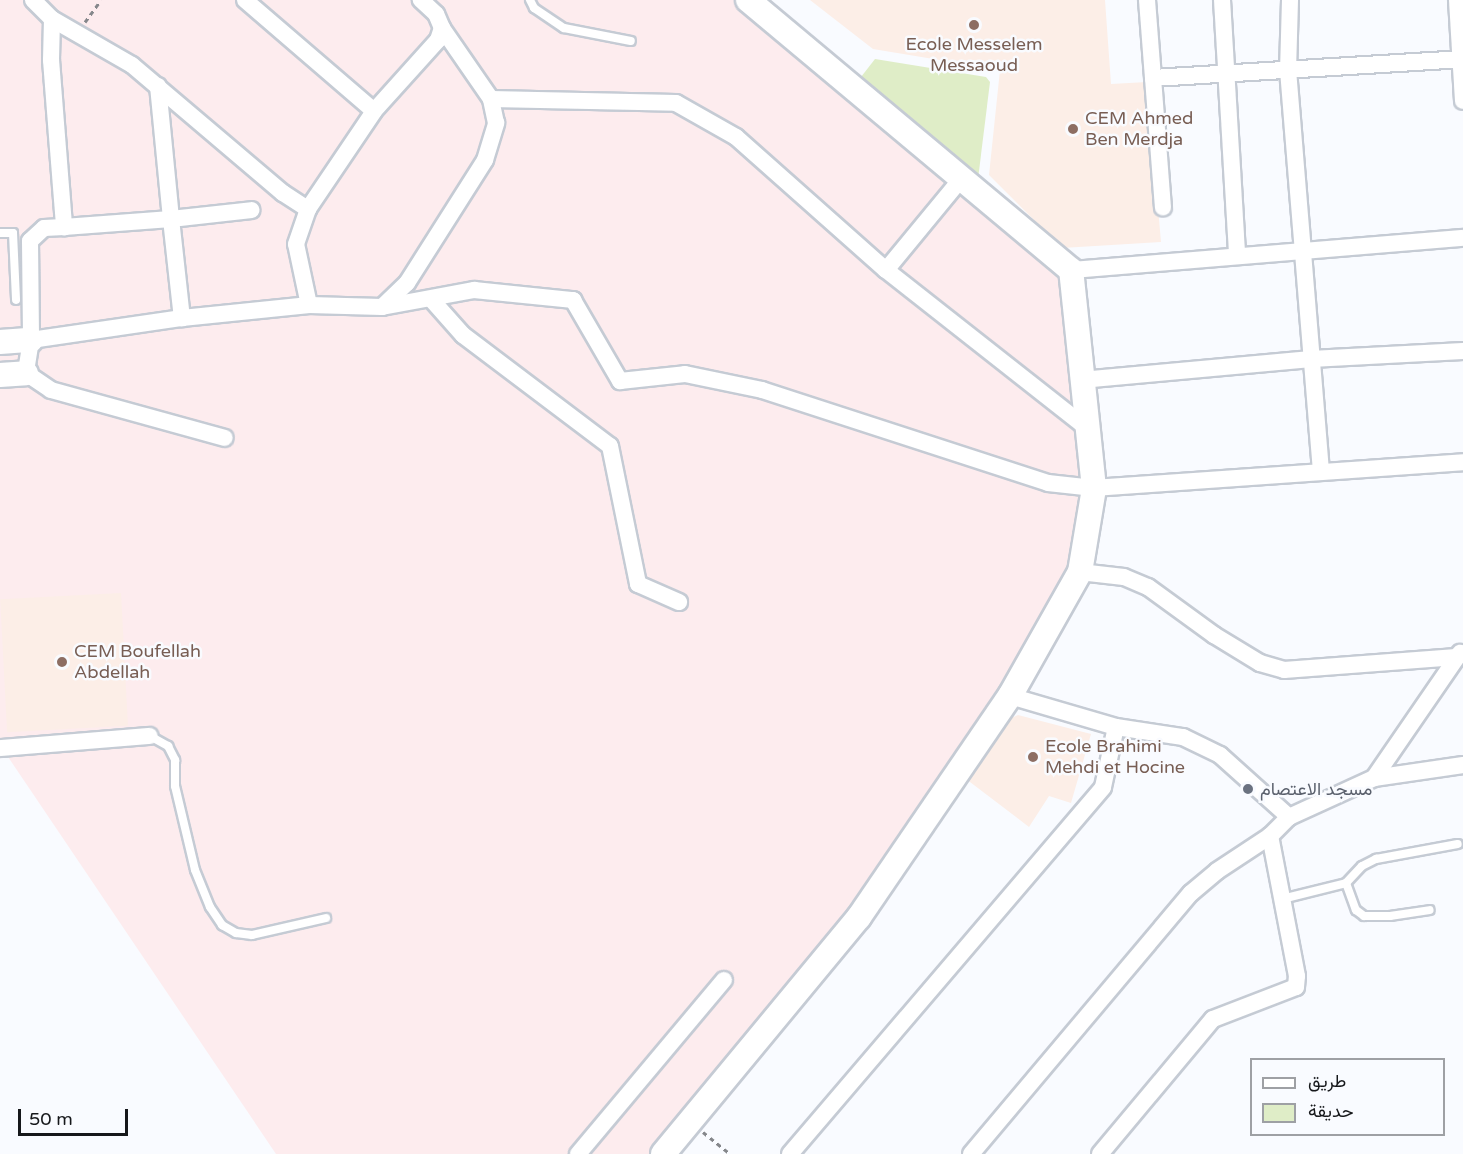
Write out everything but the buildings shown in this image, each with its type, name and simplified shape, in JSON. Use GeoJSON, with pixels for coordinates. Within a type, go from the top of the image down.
{"type":"FeatureCollection","features":[{"type":"Feature","properties":{"kind":"street"},"geometry":{"type":"LineString","coordinates":[[33,0],[52,19],[132,65],[158,86],[173,102],[308,209]]}},
{"type":"Feature","properties":{"kind":"street"},"geometry":{"type":"LineString","coordinates":[[245,0],[374,111]]}},
{"type":"Feature","properties":{"kind":"street"},"geometry":{"type":"LineString","coordinates":[[382,307],[407,283],[484,160],[496,123],[491,99],[442,28],[436,14],[421,0]]}},
{"type":"Feature","properties":{"kind":"street"},"geometry":{"type":"LineString","coordinates":[[748,0],[1071,270],[1463,238]]}},
{"type":"Feature","properties":{"kind":"street"},"geometry":{"type":"LineString","coordinates":[[1147,0],[1163,207]]}},
{"type":"Feature","properties":{"kind":"street"},"geometry":{"type":"LineString","coordinates":[[1222,0],[1237,256]]}},
{"type":"Feature","properties":{"kind":"street"},"geometry":{"type":"LineString","coordinates":[[1290,0],[1288,70],[1321,471]]}},
{"type":"Feature","properties":{"kind":"street"},"geometry":{"type":"LineString","coordinates":[[1457,0],[1463,101]]}},
{"type":"Feature","properties":{"kind":"street"},"geometry":{"type":"LineString","coordinates":[[52,19],[51,60],[64,227]]}},
{"type":"Feature","properties":{"kind":"street"},"geometry":{"type":"LineString","coordinates":[[309,305],[296,244],[308,209],[374,111],[438,40],[442,28]]}},
{"type":"Feature","properties":{"kind":"street"},"geometry":{"type":"LineString","coordinates":[[1153,78],[1462,59]]}},
{"type":"Feature","properties":{"kind":"street"},"geometry":{"type":"LineString","coordinates":[[158,86],[182,318]]}},
{"type":"Feature","properties":{"kind":"street"},"geometry":{"type":"LineString","coordinates":[[491,99],[676,104],[736,136],[886,270],[1084,426]]}},
{"type":"Feature","properties":{"kind":"street"},"geometry":{"type":"LineString","coordinates":[[886,270],[961,179]]}},
{"type":"Feature","properties":{"kind":"street"},"geometry":{"type":"LineString","coordinates":[[26,373],[31,340],[30,241],[44,228],[171,219],[252,210]]}},
{"type":"Feature","properties":{"kind":"street"},"geometry":{"type":"LineString","coordinates":[[663,1154],[859,917],[1010,696],[1080,572],[1094,488],[1084,426],[1071,270]]}},
{"type":"Feature","properties":{"kind":"street"},"geometry":{"type":"LineString","coordinates":[[0,342],[31,340],[182,318],[309,305],[382,307],[474,290],[573,300],[620,381],[685,374],[762,390],[1048,483],[1094,488],[1463,462]]}},
{"type":"Feature","properties":{"kind":"street"},"geometry":{"type":"LineString","coordinates":[[431,299],[463,335],[610,446],[638,584],[679,602]]}},
{"type":"Feature","properties":{"kind":"street"},"geometry":{"type":"LineString","coordinates":[[1081,381],[1311,359],[1463,351]]}},
{"type":"Feature","properties":{"kind":"street"},"geometry":{"type":"LineString","coordinates":[[0,375],[26,373],[51,390],[225,438]]}},
{"type":"Feature","properties":{"kind":"street"},"geometry":{"type":"LineString","coordinates":[[1080,572],[1124,577],[1149,587],[1223,641],[1260,663],[1284,670],[1460,653]]}},
{"type":"Feature","properties":{"kind":"street"},"geometry":{"type":"LineString","coordinates":[[1374,778],[1460,653]]}},
{"type":"Feature","properties":{"kind":"street"},"geometry":{"type":"LineString","coordinates":[[1010,696],[1116,727],[1183,737],[1220,755],[1289,817]]}},
{"type":"Feature","properties":{"kind":"street"},"geometry":{"type":"LineString","coordinates":[[790,1154],[1091,804],[1103,787],[1116,727]]}},
{"type":"Feature","properties":{"kind":"street"},"geometry":{"type":"LineString","coordinates":[[0,748],[150,736]]}},
{"type":"Feature","properties":{"kind":"street"},"geometry":{"type":"LineString","coordinates":[[971,1154],[1191,893],[1270,836],[1289,817],[1374,778],[1463,765]]}},
{"type":"Feature","properties":{"kind":"street"},"geometry":{"type":"LineString","coordinates":[[1100,1154],[1213,1019],[1296,987],[1270,836]]}},
{"type":"Feature","properties":{"kind":"street"},"geometry":{"type":"LineString","coordinates":[[578,1154],[724,980]]}},
{"type":"Feature","properties":{"kind":"lane"},"geometry":{"type":"LineString","coordinates":[[530,0],[534,8],[564,28],[631,41]]}},
{"type":"Feature","properties":{"kind":"lane"},"geometry":{"type":"LineString","coordinates":[[0,233],[13,233],[16,300]]}},
{"type":"Feature","properties":{"kind":"lane"},"geometry":{"type":"LineString","coordinates":[[150,736],[168,746],[175,760],[175,786],[195,870],[210,907],[222,925],[236,933],[252,935],[326,918]]}},
{"type":"Feature","properties":{"kind":"lane"},"geometry":{"type":"LineString","coordinates":[[1282,899],[1346,883],[1362,866],[1376,859],[1458,844]]}},
{"type":"Feature","properties":{"kind":"lane"},"geometry":{"type":"LineString","coordinates":[[1346,883],[1356,910],[1364,916],[1390,916],[1430,910]]}},
{"type":"Feature","properties":{"kind":"path"},"geometry":{"type":"LineString","coordinates":[[77,34],[100,0]]}},
{"type":"Feature","properties":{"kind":"path"},"geometry":{"type":"LineString","coordinates":[[690,1121],[730,1154]]}},
{"type":"Feature","properties":{"kind":"shaded area"},"geometry":{"type":"Polygon","coordinates":[[[0,0],[753,0],[1071,270],[1084,426],[1080,572],[985,732],[657,1154],[276,1154],[0,745],[0,0]]]}},
{"type":"Feature","properties":{"kind":"shaded area"},"geometry":{"type":"Polygon","coordinates":[[[810,0],[1105,0],[1111,84],[1147,82],[1161,242],[1062,248],[989,175],[1000,70],[873,49],[810,0]]]}},
{"type":"Feature","properties":{"kind":"shaded area","name":"CEM Boufellah Abdellah"},"geometry":{"type":"Polygon","coordinates":[[[121,593],[128,726],[7,732],[0,599],[121,593]]]}},
{"type":"Feature","properties":{"kind":"shaded area","name":"Ecole Brahimi Mehdi et Hocine"},"geometry":{"type":"Polygon","coordinates":[[[1018,715],[1091,734],[1071,803],[1049,796],[1029,827],[966,779],[1007,720],[1018,715]]]}},
{"type":"Feature","properties":{"kind":"green space"},"geometry":{"type":"Polygon","coordinates":[[[875,59],[986,77],[990,82],[978,179],[861,77],[875,59]]]}},
{"type":"Feature","properties":{"kind":"place","name":"Ecole Messelem Messaoud"},"geometry":{"type":"Point","coordinates":[974,25]}},
{"type":"Feature","properties":{"kind":"place","name":"CEM Ahmed Ben Merdja"},"geometry":{"type":"Point","coordinates":[1073,129]}},
{"type":"Feature","properties":{"kind":"place","name":"CEM Boufellah Abdellah"},"geometry":{"type":"Point","coordinates":[62,662]}},
{"type":"Feature","properties":{"kind":"place","name":"Ecole Brahimi Mehdi et Hocine"},"geometry":{"type":"Point","coordinates":[1033,757]}},
{"type":"Feature","properties":{"kind":"place","name":"مسجد الاعتصام"},"geometry":{"type":"Point","coordinates":[1248,789]}}]}
